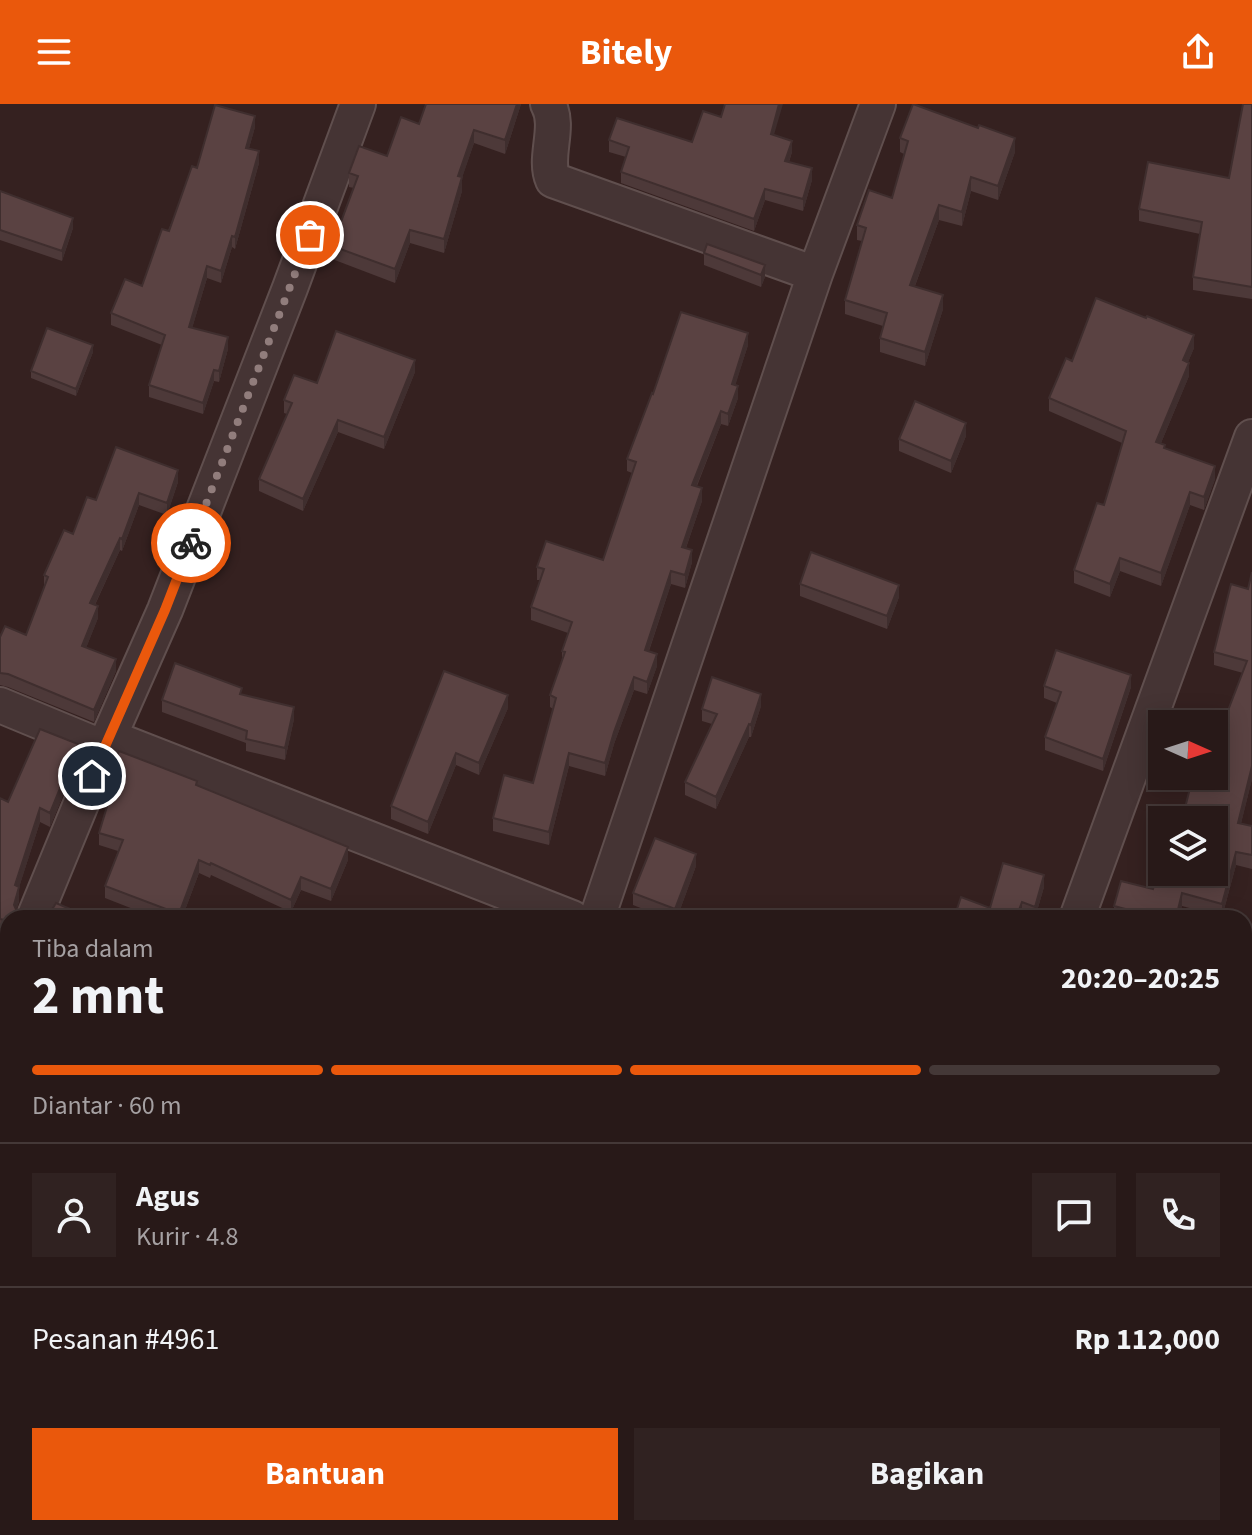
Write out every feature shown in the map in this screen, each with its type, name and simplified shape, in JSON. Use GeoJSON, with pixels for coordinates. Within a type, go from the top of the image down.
{"type":"FeatureCollection","features":[{"type":"Feature","properties":{"kind":"street"},"geometry":{"type":"LineString","coordinates":[[37,910],[171,596],[285,303],[358,104]]}},
{"type":"Feature","properties":{"kind":"street"},"geometry":{"type":"LineString","coordinates":[[548,104],[553,120],[549,171],[553,180],[815,274]]}},
{"type":"Feature","properties":{"kind":"street"},"geometry":{"type":"LineString","coordinates":[[600,910],[815,274],[878,104]]}},
{"type":"Feature","properties":{"kind":"street"},"geometry":{"type":"LineString","coordinates":[[1081,910],[1252,437]]}},
{"type":"Feature","properties":{"kind":"street"},"geometry":{"type":"LineString","coordinates":[[0,705],[107,742],[551,910]]}},
{"type":"Feature","properties":{"kind":"building"},"geometry":{"type":"Polygon","coordinates":[[[426,104],[517,104],[505,140],[474,130],[458,176],[462,177],[444,239],[410,230],[395,269],[332,246],[358,176],[349,173],[359,146],[387,156],[401,117],[419,124],[426,104]]]}},
{"type":"Feature","properties":{"kind":"building"},"geometry":{"type":"Polygon","coordinates":[[[725,104],[779,104],[771,134],[792,141],[785,161],[812,168],[803,199],[765,189],[754,219],[621,172],[629,147],[609,140],[617,118],[692,142],[703,111],[721,117],[725,104]]]}},
{"type":"Feature","properties":{"kind":"building"},"geometry":{"type":"Polygon","coordinates":[[[913,104],[1015,138],[998,186],[971,177],[962,212],[939,205],[910,285],[943,295],[925,352],[880,338],[887,313],[845,300],[866,228],[857,225],[869,190],[892,198],[908,141],[900,138],[913,104]]]}},
{"type":"Feature","properties":{"kind":"building"},"geometry":{"type":"Polygon","coordinates":[[[1243,104],[1252,104],[1252,287],[1193,277],[1202,222],[1139,209],[1148,162],[1229,178],[1243,104]]]}},
{"type":"Feature","properties":{"kind":"building"},"geometry":{"type":"Polygon","coordinates":[[[215,105],[255,116],[246,148],[259,151],[235,237],[232,236],[221,271],[207,266],[189,327],[228,337],[219,371],[214,370],[203,403],[149,385],[165,335],[111,313],[125,279],[142,286],[162,229],[169,231],[192,166],[197,168],[215,105]]]}},
{"type":"Feature","properties":{"kind":"building"},"geometry":{"type":"Polygon","coordinates":[[[0,191],[73,218],[62,251],[0,230],[0,191]]]}},
{"type":"Feature","properties":{"kind":"building"},"geometry":{"type":"Polygon","coordinates":[[[707,244],[765,265],[761,275],[704,253],[707,244]]]}},
{"type":"Feature","properties":{"kind":"building"},"geometry":{"type":"Polygon","coordinates":[[[1096,298],[1194,335],[1183,360],[1189,363],[1156,442],[1165,445],[1164,448],[1215,466],[1204,497],[1190,492],[1161,573],[1120,558],[1110,584],[1074,570],[1097,503],[1104,505],[1126,431],[1049,398],[1066,358],[1072,361],[1096,298]]]}},
{"type":"Feature","properties":{"kind":"building"},"geometry":{"type":"Polygon","coordinates":[[[681,312],[748,333],[732,384],[738,386],[728,414],[721,411],[692,485],[702,488],[682,547],[692,550],[685,575],[671,571],[645,650],[657,654],[647,682],[634,677],[605,763],[569,753],[549,832],[493,818],[504,775],[533,783],[556,698],[550,695],[572,622],[531,607],[544,569],[537,567],[546,541],[603,560],[636,462],[627,459],[681,312]]]}},
{"type":"Feature","properties":{"kind":"building"},"geometry":{"type":"Polygon","coordinates":[[[47,328],[93,345],[76,389],[31,371],[47,328]]]}},
{"type":"Feature","properties":{"kind":"building"},"geometry":{"type":"Polygon","coordinates":[[[336,331],[415,360],[384,437],[338,420],[303,499],[259,479],[292,403],[284,400],[294,375],[317,383],[336,331]]]}},
{"type":"Feature","properties":{"kind":"building"},"geometry":{"type":"Polygon","coordinates":[[[915,401],[966,423],[951,461],[899,439],[915,401]]]}},
{"type":"Feature","properties":{"kind":"building"},"geometry":{"type":"Polygon","coordinates":[[[116,447],[178,470],[167,503],[139,493],[122,539],[90,603],[98,606],[82,646],[116,659],[94,710],[0,673],[0,637],[5,626],[26,635],[48,577],[44,575],[64,530],[73,534],[87,497],[96,500],[116,447]]]}},
{"type":"Feature","properties":{"kind":"building"},"geometry":{"type":"Polygon","coordinates":[[[811,552],[899,585],[887,616],[800,584],[811,552]]]}},
{"type":"Feature","properties":{"kind":"building"},"geometry":{"type":"Polygon","coordinates":[[[1252,572],[1252,766],[1238,823],[1252,826],[1252,855],[1236,852],[1228,882],[1228,806],[1186,806],[1190,790],[1228,790],[1228,710],[1247,661],[1214,652],[1231,584],[1248,589],[1252,572]]]}},
{"type":"Feature","properties":{"kind":"building"},"geometry":{"type":"Polygon","coordinates":[[[1056,650],[1131,675],[1103,759],[1045,737],[1061,692],[1044,686],[1056,650]]]}},
{"type":"Feature","properties":{"kind":"building"},"geometry":{"type":"Polygon","coordinates":[[[175,663],[242,688],[240,694],[294,707],[285,748],[246,739],[247,731],[162,700],[175,663]]]}},
{"type":"Feature","properties":{"kind":"building"},"geometry":{"type":"Polygon","coordinates":[[[444,671],[508,695],[479,763],[456,753],[428,822],[391,806],[444,671]]]}},
{"type":"Feature","properties":{"kind":"building"},"geometry":{"type":"Polygon","coordinates":[[[712,677],[761,694],[751,725],[716,797],[685,782],[717,714],[702,709],[712,677]]]}},
{"type":"Feature","properties":{"kind":"building"},"geometry":{"type":"Polygon","coordinates":[[[40,729],[78,744],[50,813],[40,808],[15,885],[19,887],[14,905],[16,910],[0,910],[0,798],[8,802],[40,729]]]}},
{"type":"Feature","properties":{"kind":"building"},"geometry":{"type":"Polygon","coordinates":[[[119,751],[197,781],[196,785],[348,847],[331,889],[301,877],[291,900],[199,860],[180,910],[168,910],[105,886],[123,840],[99,833],[112,790],[104,788],[119,751]]]}},
{"type":"Feature","properties":{"kind":"building"},"geometry":{"type":"Polygon","coordinates":[[[655,838],[696,854],[675,909],[633,893],[655,838]]]}},
{"type":"Feature","properties":{"kind":"building"},"geometry":{"type":"Polygon","coordinates":[[[1003,863],[1044,875],[1035,907],[1022,902],[1019,910],[957,910],[961,897],[990,908],[1003,863]]]}},
{"type":"Feature","properties":{"kind":"building"},"geometry":{"type":"Polygon","coordinates":[[[1121,881],[1153,889],[1154,886],[1227,886],[1222,904],[1182,893],[1178,910],[1129,910],[1114,906],[1121,881]]]}},
{"type":"Feature","properties":{"kind":"building"},"geometry":{"type":"Polygon","coordinates":[[[56,903],[72,910],[52,910],[56,903]]]}},
{"type":"Feature","properties":{"kind":"way so far"},"geometry":{"type":"LineString","coordinates":[[191,543],[310,235]]}},
{"type":"Feature","properties":{"kind":"route"},"geometry":{"type":"LineString","coordinates":[[92,776],[191,543]]}}]}
